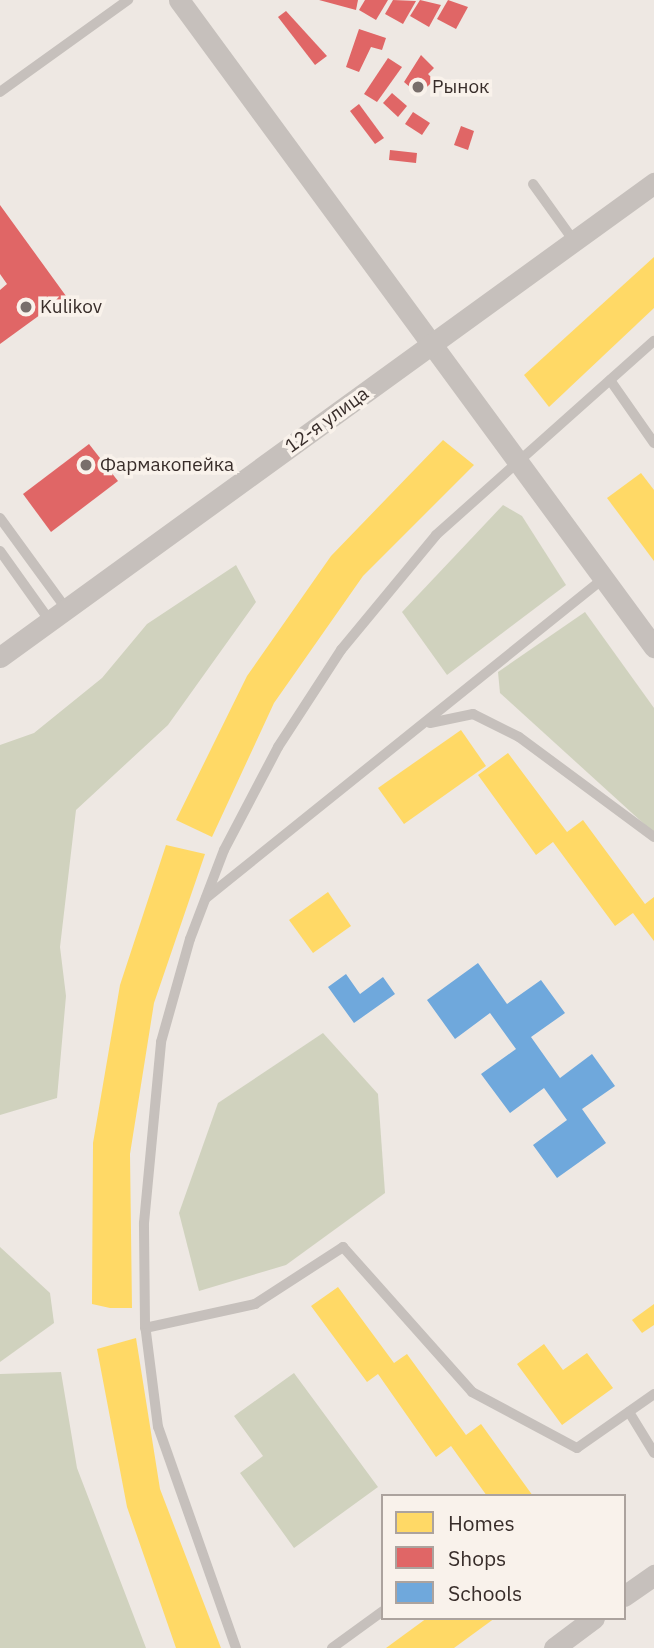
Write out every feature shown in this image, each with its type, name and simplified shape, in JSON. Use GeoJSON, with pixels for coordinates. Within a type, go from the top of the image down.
{"type":"FeatureCollection","features":[{"type":"Feature","properties":{"kind":"street"},"geometry":{"type":"LineString","coordinates":[[179,0],[654,647]]}},
{"type":"Feature","properties":{"kind":"street","name":"12-я улица"},"geometry":{"type":"LineString","coordinates":[[0,657],[654,183]]}},
{"type":"Feature","properties":{"kind":"street"},"geometry":{"type":"LineString","coordinates":[[626,1595],[654,1574]]}},
{"type":"Feature","properties":{"kind":"street"},"geometry":{"type":"LineString","coordinates":[[554,1648],[591,1620]]}},
{"type":"Feature","properties":{"kind":"lane"},"geometry":{"type":"LineString","coordinates":[[0,92],[128,0]]}},
{"type":"Feature","properties":{"kind":"lane"},"geometry":{"type":"LineString","coordinates":[[533,184],[574,242]]}},
{"type":"Feature","properties":{"kind":"lane"},"geometry":{"type":"LineString","coordinates":[[236,1648],[158,1427],[145,1328],[144,1223],[161,1042],[206,898],[278,747],[341,650],[436,536],[654,341]]}},
{"type":"Feature","properties":{"kind":"lane"},"geometry":{"type":"LineString","coordinates":[[610,380],[654,443]]}},
{"type":"Feature","properties":{"kind":"lane"},"geometry":{"type":"LineString","coordinates":[[0,518],[58,614]]}},
{"type":"Feature","properties":{"kind":"lane"},"geometry":{"type":"LineString","coordinates":[[0,551],[58,614]]}},
{"type":"Feature","properties":{"kind":"lane"},"geometry":{"type":"LineString","coordinates":[[206,898],[604,578]]}},
{"type":"Feature","properties":{"kind":"lane"},"geometry":{"type":"LineString","coordinates":[[427,723],[472,714],[519,737],[654,837]]}},
{"type":"Feature","properties":{"kind":"lane"},"geometry":{"type":"LineString","coordinates":[[145,1328],[255,1304],[343,1247],[472,1392],[577,1448],[654,1394]]}},
{"type":"Feature","properties":{"kind":"lane"},"geometry":{"type":"LineString","coordinates":[[629,1412],[654,1452]]}},
{"type":"Feature","properties":{"kind":"lane"},"geometry":{"type":"LineString","coordinates":[[332,1648],[381,1612]]}},
{"type":"Feature","properties":{"kind":"green space"},"geometry":{"type":"Polygon","coordinates":[[[503,505],[522,516],[566,585],[447,675],[402,612],[503,505]]]}},
{"type":"Feature","properties":{"kind":"green space"},"geometry":{"type":"Polygon","coordinates":[[[236,565],[256,602],[168,725],[76,810],[60,947],[66,996],[57,1098],[0,1115],[0,745],[34,733],[102,678],[147,624],[236,565]]]}},
{"type":"Feature","properties":{"kind":"green space"},"geometry":{"type":"Polygon","coordinates":[[[585,612],[654,708],[654,833],[500,693],[498,672],[585,612]]]}},
{"type":"Feature","properties":{"kind":"green space"},"geometry":{"type":"Polygon","coordinates":[[[323,1033],[378,1094],[385,1193],[286,1265],[199,1291],[179,1213],[218,1103],[323,1033]]]}},
{"type":"Feature","properties":{"kind":"green space"},"geometry":{"type":"Polygon","coordinates":[[[0,1247],[50,1293],[54,1323],[0,1362],[0,1247]]]}},
{"type":"Feature","properties":{"kind":"green space"},"geometry":{"type":"Polygon","coordinates":[[[61,1372],[77,1468],[146,1648],[0,1648],[0,1374],[61,1372]]]}},
{"type":"Feature","properties":{"kind":"green space"},"geometry":{"type":"Polygon","coordinates":[[[294,1373],[378,1487],[294,1548],[240,1473],[263,1456],[234,1416],[294,1373]]]}},
{"type":"Feature","properties":{"kind":"building: Homes"},"geometry":{"type":"Polygon","coordinates":[[[654,257],[654,308],[549,407],[524,375],[654,257]]]}},
{"type":"Feature","properties":{"kind":"building: Homes"},"geometry":{"type":"Polygon","coordinates":[[[443,440],[474,465],[363,576],[274,703],[212,837],[176,820],[247,676],[331,556],[443,440]]]}},
{"type":"Feature","properties":{"kind":"building: Homes"},"geometry":{"type":"Polygon","coordinates":[[[641,473],[654,490],[654,561],[607,498],[641,473]]]}},
{"type":"Feature","properties":{"kind":"building: Homes"},"geometry":{"type":"Polygon","coordinates":[[[461,730],[486,766],[404,824],[378,788],[461,730]]]}},
{"type":"Feature","properties":{"kind":"building: Homes"},"geometry":{"type":"Polygon","coordinates":[[[508,753],[567,832],[583,820],[645,904],[654,897],[654,941],[633,913],[615,926],[553,842],[536,855],[478,775],[508,753]]]}},
{"type":"Feature","properties":{"kind":"building: Homes"},"geometry":{"type":"Polygon","coordinates":[[[166,845],[205,854],[154,1003],[130,1154],[132,1308],[110,1308],[92,1304],[93,1143],[120,985],[166,845]]]}},
{"type":"Feature","properties":{"kind":"building: Homes"},"geometry":{"type":"Polygon","coordinates":[[[328,892],[351,926],[313,953],[289,920],[328,892]]]}},
{"type":"Feature","properties":{"kind":"building: Homes"},"geometry":{"type":"Polygon","coordinates":[[[338,1287],[394,1363],[407,1354],[466,1435],[481,1424],[532,1494],[486,1494],[451,1446],[436,1457],[378,1374],[367,1382],[311,1306],[338,1287]]]}},
{"type":"Feature","properties":{"kind":"building: Homes"},"geometry":{"type":"Polygon","coordinates":[[[654,1304],[654,1325],[642,1333],[632,1320],[654,1304]]]}},
{"type":"Feature","properties":{"kind":"building: Homes"},"geometry":{"type":"Polygon","coordinates":[[[136,1338],[160,1489],[221,1648],[176,1648],[127,1507],[97,1349],[136,1338]]]}},
{"type":"Feature","properties":{"kind":"building: Homes"},"geometry":{"type":"Polygon","coordinates":[[[544,1344],[563,1370],[587,1353],[613,1388],[562,1425],[517,1364],[544,1344]]]}},
{"type":"Feature","properties":{"kind":"building: Homes"},"geometry":{"type":"Polygon","coordinates":[[[424,1620],[492,1620],[454,1648],[386,1648],[424,1620]]]}},
{"type":"Feature","properties":{"kind":"building: Shops"},"geometry":{"type":"Polygon","coordinates":[[[319,0],[358,0],[356,10],[319,0]]]}},
{"type":"Feature","properties":{"kind":"building: Shops"},"geometry":{"type":"Polygon","coordinates":[[[365,0],[388,0],[376,20],[359,10],[365,0]]]}},
{"type":"Feature","properties":{"kind":"building: Shops"},"geometry":{"type":"Polygon","coordinates":[[[393,0],[416,1],[403,24],[385,14],[393,0]]]}},
{"type":"Feature","properties":{"kind":"building: Shops"},"geometry":{"type":"Polygon","coordinates":[[[420,0],[441,5],[429,27],[410,16],[420,0]]]}},
{"type":"Feature","properties":{"kind":"building: Shops"},"geometry":{"type":"Polygon","coordinates":[[[448,0],[468,7],[456,29],[437,19],[448,0]]]}},
{"type":"Feature","properties":{"kind":"building: Shops"},"geometry":{"type":"Polygon","coordinates":[[[286,11],[327,56],[315,65],[278,17],[286,11]]]}},
{"type":"Feature","properties":{"kind":"building: Shops"},"geometry":{"type":"Polygon","coordinates":[[[359,29],[386,38],[382,50],[371,47],[359,72],[346,67],[359,29]]]}},
{"type":"Feature","properties":{"kind":"building: Shops"},"geometry":{"type":"Polygon","coordinates":[[[421,55],[434,68],[428,74],[434,80],[419,95],[404,82],[421,55]]]}},
{"type":"Feature","properties":{"kind":"building: Shops"},"geometry":{"type":"Polygon","coordinates":[[[388,58],[402,67],[377,102],[364,94],[388,58]]]}},
{"type":"Feature","properties":{"kind":"building: Shops"},"geometry":{"type":"Polygon","coordinates":[[[392,93],[407,106],[398,117],[383,103],[392,93]]]}},
{"type":"Feature","properties":{"kind":"building: Shops"},"geometry":{"type":"Polygon","coordinates":[[[359,104],[384,138],[375,144],[350,111],[359,104]]]}},
{"type":"Feature","properties":{"kind":"building: Shops"},"geometry":{"type":"Polygon","coordinates":[[[413,112],[430,123],[422,135],[405,124],[413,112]]]}},
{"type":"Feature","properties":{"kind":"building: Shops"},"geometry":{"type":"Polygon","coordinates":[[[461,126],[474,131],[468,150],[454,145],[461,126]]]}},
{"type":"Feature","properties":{"kind":"building: Shops"},"geometry":{"type":"Polygon","coordinates":[[[390,150],[417,153],[416,163],[389,160],[390,150]]]}},
{"type":"Feature","properties":{"kind":"building: Shops"},"geometry":{"type":"Polygon","coordinates":[[[0,205],[66,296],[0,344],[0,290],[7,284],[0,274],[0,205]]]}},
{"type":"Feature","properties":{"kind":"building: Shops"},"geometry":{"type":"Polygon","coordinates":[[[89,444],[118,481],[51,532],[23,494],[89,444]]]}},
{"type":"Feature","properties":{"kind":"building: Schools"},"geometry":{"type":"Polygon","coordinates":[[[478,963],[507,1004],[541,980],[565,1013],[531,1037],[560,1078],[592,1054],[615,1086],[582,1109],[606,1143],[557,1178],[533,1145],[567,1120],[544,1088],[510,1113],[481,1074],[516,1049],[490,1013],[455,1039],[427,1000],[478,963]]]}},
{"type":"Feature","properties":{"kind":"building: Schools"},"geometry":{"type":"Polygon","coordinates":[[[346,974],[360,994],[383,977],[395,994],[354,1023],[328,987],[346,974]]]}},
{"type":"Feature","properties":{"kind":"place","name":"Рынок"},"geometry":{"type":"Point","coordinates":[418,87]}},
{"type":"Feature","properties":{"kind":"place","name":"Kulikov"},"geometry":{"type":"Point","coordinates":[26,307]}},
{"type":"Feature","properties":{"kind":"place","name":"Фармакопейка"},"geometry":{"type":"Point","coordinates":[86,465]}}]}
